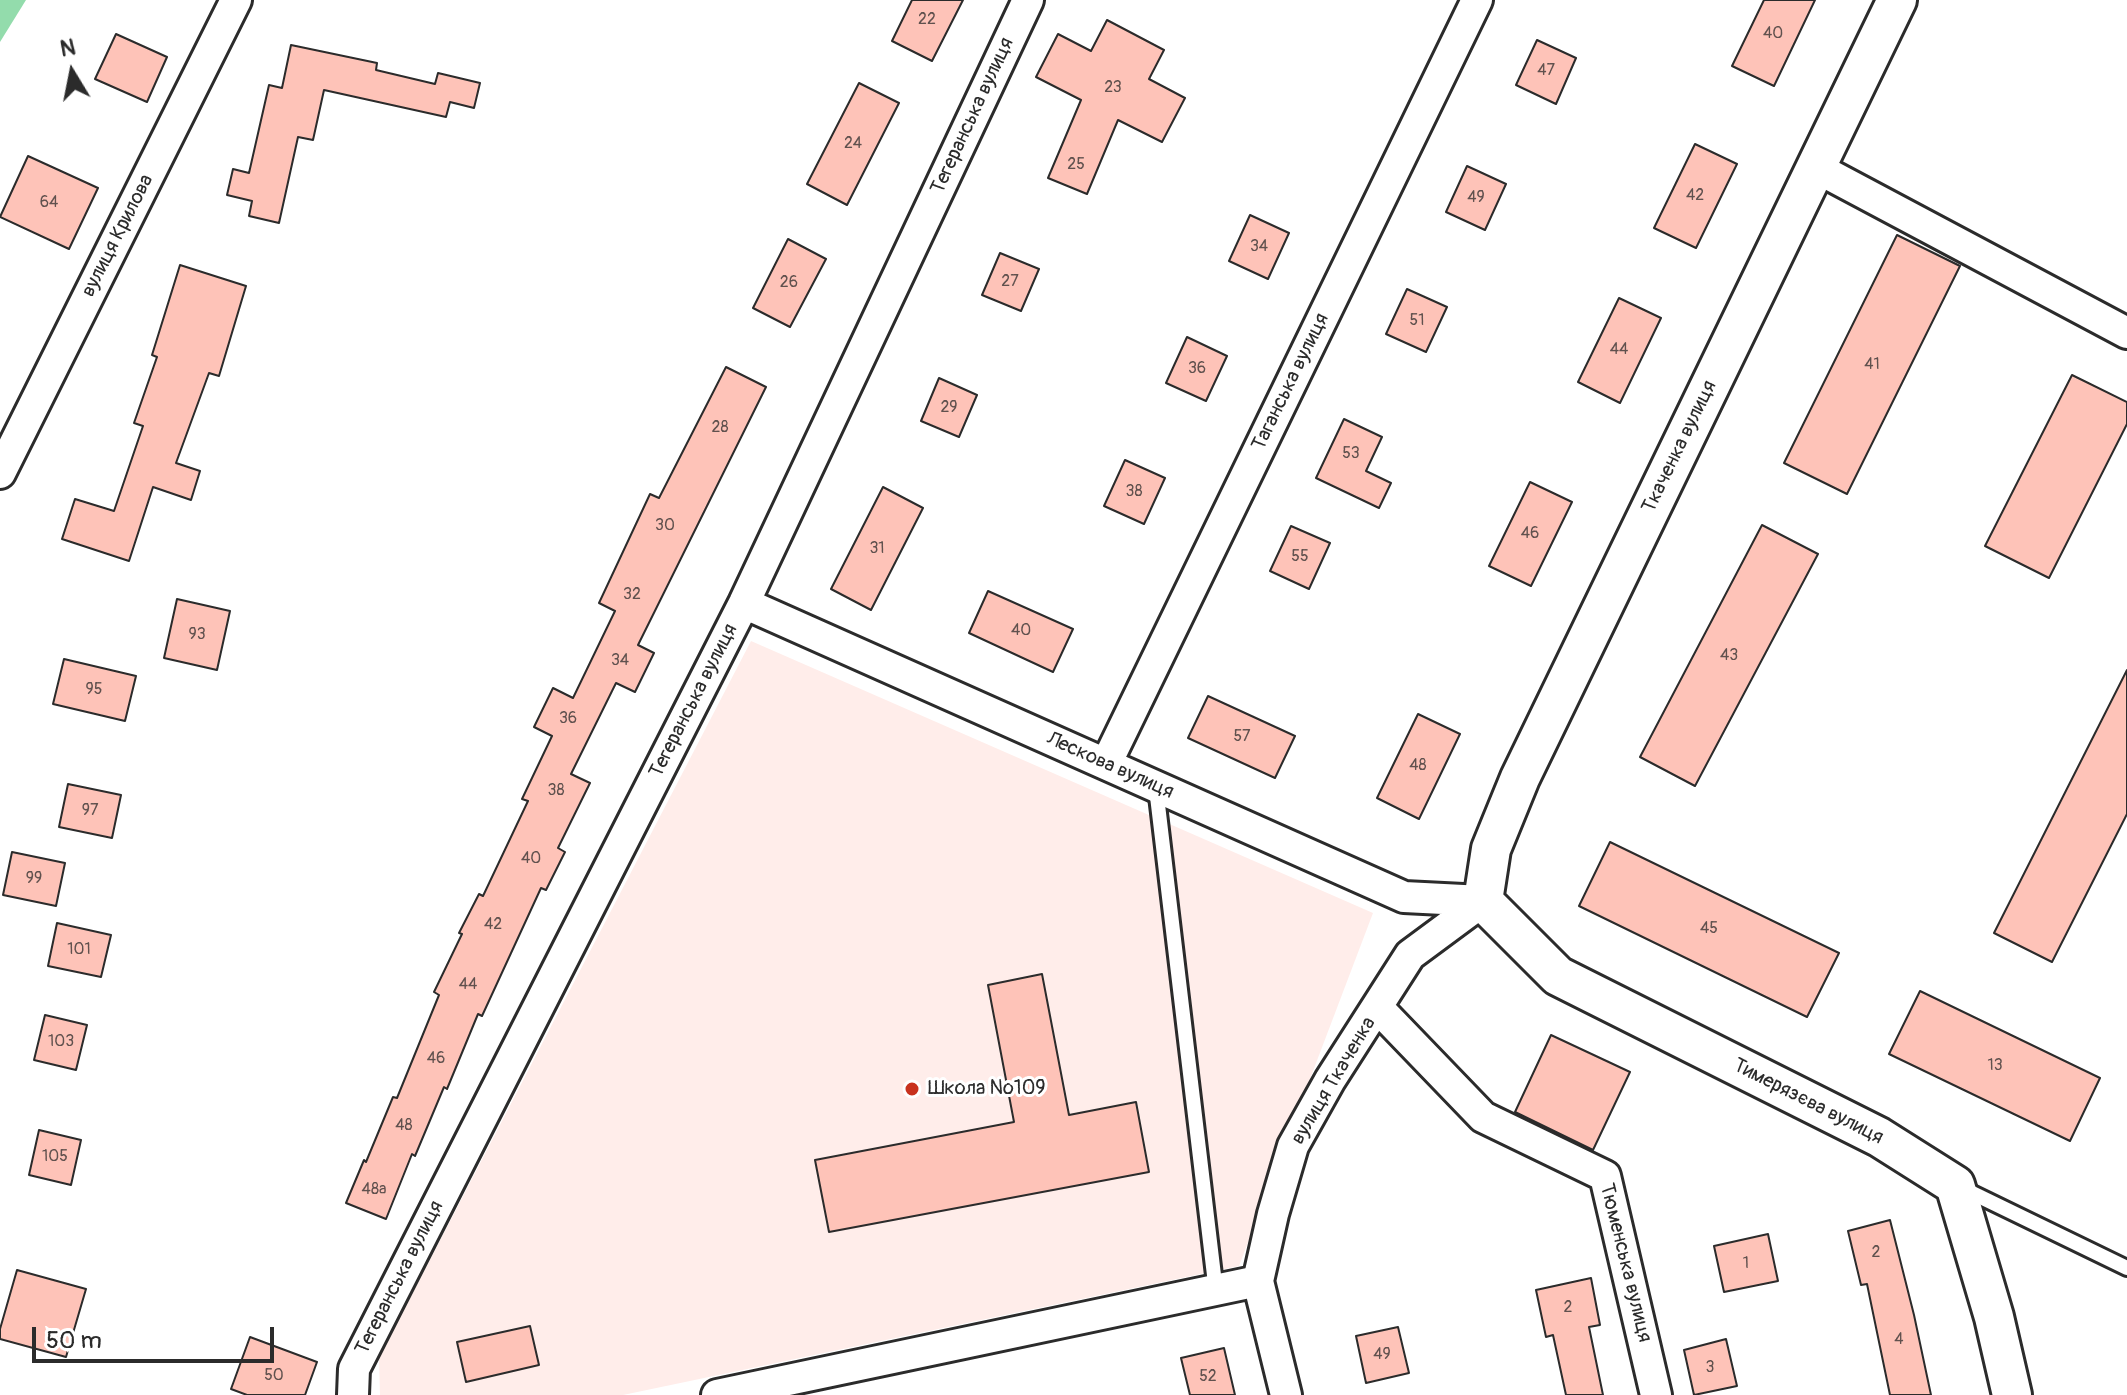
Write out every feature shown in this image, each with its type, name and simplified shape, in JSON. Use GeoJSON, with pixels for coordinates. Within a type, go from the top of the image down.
{"type":"FeatureCollection","features":[{"type":"Feature","properties":{"kind":"street","name":"вулиця Крилова"},"geometry":{"type":"LineString","coordinates":[[0,473],[236,0]]}},
{"type":"Feature","properties":{"kind":"street","name":"Тегеранська вулиця"},"geometry":{"type":"LineString","coordinates":[[353,1395],[354,1369],[744,603],[1028,0]]}},
{"type":"Feature","properties":{"kind":"street","name":"Таганська вулиця"},"geometry":{"type":"LineString","coordinates":[[1106,764],[1477,0]]}},
{"type":"Feature","properties":{"kind":"street","name":"Ткаченка вулиця"},"geometry":{"type":"LineString","coordinates":[[1483,901],[1491,849],[1520,778],[1897,0]]}},
{"type":"Feature","properties":{"kind":"street"},"geometry":{"type":"LineString","coordinates":[[1815,167],[2127,333]]}},
{"type":"Feature","properties":{"kind":"street","name":"Лескова вулиця"},"geometry":{"type":"LineString","coordinates":[[744,603],[1404,897],[1483,901]]}},
{"type":"Feature","properties":{"kind":"street","name":"вулиця Ткаченка"},"geometry":{"type":"LineString","coordinates":[[1286,1395],[1258,1281],[1293,1146],[1330,1080],[1410,955],[1483,901]]}},
{"type":"Feature","properties":{"kind":"street","name":"Тимерязєва вулиця"},"geometry":{"type":"LineString","coordinates":[[1483,901],[1558,976],[1879,1137],[1955,1185]]}},
{"type":"Feature","properties":{"kind":"street","name":"Тюменська вулиця"},"geometry":{"type":"LineString","coordinates":[[1378,1008],[1483,1117],[1605,1176],[1656,1395]]}},
{"type":"Feature","properties":{"kind":"street"},"geometry":{"type":"LineString","coordinates":[[1955,1185],[1994,1317],[2012,1395]]}},
{"type":"Feature","properties":{"kind":"street"},"geometry":{"type":"LineString","coordinates":[[717,1395],[824,1384],[1258,1281]]}},
{"type":"Feature","properties":{"kind":"lane"},"geometry":{"type":"LineString","coordinates":[[1156,786],[1216,1292]]}},
{"type":"Feature","properties":{"kind":"lane"},"geometry":{"type":"LineString","coordinates":[[1955,1185],[2127,1268]]}},
{"type":"Feature","properties":{"kind":"shaded area","name":"Школа №109"},"geometry":{"type":"Polygon","coordinates":[[[751,641],[1373,913],[1239,1266],[623,1395],[380,1395],[379,1358],[751,641]]]}},
{"type":"Feature","properties":{"kind":"green space"},"geometry":{"type":"Polygon","coordinates":[[[0,0],[26,0],[0,42],[0,0]]]}},
{"type":"Feature","properties":{"kind":"building"},"geometry":{"type":"Polygon","coordinates":[[[912,0],[963,0],[932,61],[892,41],[912,0]]]}},
{"type":"Feature","properties":{"kind":"building"},"geometry":{"type":"Polygon","coordinates":[[[1764,0],[1815,0],[1774,86],[1732,66],[1764,0]]]}},
{"type":"Feature","properties":{"kind":"building"},"geometry":{"type":"Polygon","coordinates":[[[1107,20],[1164,50],[1149,79],[1185,98],[1162,142],[1118,120],[1087,194],[1048,178],[1081,100],[1036,77],[1058,34],[1091,51],[1107,20]]]}},
{"type":"Feature","properties":{"kind":"building"},"geometry":{"type":"Polygon","coordinates":[[[116,34],[167,57],[147,102],[95,79],[116,34]]]}},
{"type":"Feature","properties":{"kind":"building"},"geometry":{"type":"Polygon","coordinates":[[[1537,40],[1576,58],[1556,104],[1516,85],[1537,40]]]}},
{"type":"Feature","properties":{"kind":"building"},"geometry":{"type":"Polygon","coordinates":[[[291,45],[377,63],[376,70],[435,84],[438,73],[480,83],[474,108],[450,102],[446,117],[324,90],[313,140],[298,137],[279,223],[249,216],[252,201],[227,195],[233,169],[249,173],[269,85],[282,88],[291,45]]]}},
{"type":"Feature","properties":{"kind":"building"},"geometry":{"type":"Polygon","coordinates":[[[859,83],[899,103],[847,205],[807,184],[859,83]]]}},
{"type":"Feature","properties":{"kind":"building"},"geometry":{"type":"Polygon","coordinates":[[[1695,144],[1737,164],[1696,248],[1654,228],[1695,144]]]}},
{"type":"Feature","properties":{"kind":"building"},"geometry":{"type":"Polygon","coordinates":[[[28,156],[98,188],[69,249],[0,217],[28,156]]]}},
{"type":"Feature","properties":{"kind":"building"},"geometry":{"type":"Polygon","coordinates":[[[1467,166],[1506,184],[1485,230],[1446,212],[1467,166]]]}},
{"type":"Feature","properties":{"kind":"building"},"geometry":{"type":"Polygon","coordinates":[[[1250,215],[1289,233],[1268,279],[1229,261],[1250,215]]]}},
{"type":"Feature","properties":{"kind":"building"},"geometry":{"type":"Polygon","coordinates":[[[1897,235],[1960,266],[1847,494],[1784,463],[1897,235]]]}},
{"type":"Feature","properties":{"kind":"building"},"geometry":{"type":"Polygon","coordinates":[[[788,239],[826,259],[790,327],[753,308],[788,239]]]}},
{"type":"Feature","properties":{"kind":"building"},"geometry":{"type":"Polygon","coordinates":[[[1000,253],[1039,269],[1021,311],[982,295],[1000,253]]]}},
{"type":"Feature","properties":{"kind":"building"},"geometry":{"type":"Polygon","coordinates":[[[180,265],[246,286],[219,376],[209,373],[176,463],[200,471],[191,500],[153,487],[129,561],[62,539],[75,499],[114,511],[143,426],[134,423],[157,357],[152,355],[180,265]]]}},
{"type":"Feature","properties":{"kind":"building"},"geometry":{"type":"Polygon","coordinates":[[[1407,289],[1447,307],[1426,352],[1386,334],[1407,289]]]}},
{"type":"Feature","properties":{"kind":"building"},"geometry":{"type":"Polygon","coordinates":[[[1619,298],[1661,318],[1620,403],[1578,382],[1619,298]]]}},
{"type":"Feature","properties":{"kind":"building"},"geometry":{"type":"Polygon","coordinates":[[[1187,337],[1227,356],[1206,401],[1166,383],[1187,337]]]}},
{"type":"Feature","properties":{"kind":"building"},"geometry":{"type":"Polygon","coordinates":[[[726,367],[766,387],[638,645],[654,653],[635,692],[616,683],[571,774],[590,783],[558,848],[565,852],[546,890],[541,888],[482,1016],[478,1014],[447,1089],[444,1087],[415,1156],[412,1154],[386,1219],[346,1203],[393,1097],[397,1098],[439,995],[434,992],[462,934],[459,933],[479,894],[483,896],[528,801],[522,799],[552,736],[534,727],[553,688],[573,698],[615,611],[599,603],[650,494],[659,498],[726,367]]]}},
{"type":"Feature","properties":{"kind":"building"},"geometry":{"type":"Polygon","coordinates":[[[2072,375],[2127,402],[2127,424],[2049,578],[1985,546],[2072,375]]]}},
{"type":"Feature","properties":{"kind":"building"},"geometry":{"type":"Polygon","coordinates":[[[939,378],[977,395],[959,437],[921,421],[939,378]]]}},
{"type":"Feature","properties":{"kind":"building"},"geometry":{"type":"Polygon","coordinates":[[[1344,419],[1382,437],[1366,471],[1391,483],[1379,508],[1316,478],[1344,419]]]}},
{"type":"Feature","properties":{"kind":"building"},"geometry":{"type":"Polygon","coordinates":[[[1125,460],[1165,478],[1144,524],[1104,506],[1125,460]]]}},
{"type":"Feature","properties":{"kind":"building"},"geometry":{"type":"Polygon","coordinates":[[[1530,482],[1572,502],[1531,586],[1489,566],[1530,482]]]}},
{"type":"Feature","properties":{"kind":"building"},"geometry":{"type":"Polygon","coordinates":[[[883,487],[923,508],[871,610],[831,589],[883,487]]]}},
{"type":"Feature","properties":{"kind":"building"},"geometry":{"type":"Polygon","coordinates":[[[1762,525],[1818,554],[1695,786],[1640,757],[1762,525]]]}},
{"type":"Feature","properties":{"kind":"building"},"geometry":{"type":"Polygon","coordinates":[[[1291,526],[1330,543],[1309,589],[1270,571],[1291,526]]]}},
{"type":"Feature","properties":{"kind":"building"},"geometry":{"type":"Polygon","coordinates":[[[988,591],[1073,629],[1053,672],[969,633],[988,591]]]}},
{"type":"Feature","properties":{"kind":"building"},"geometry":{"type":"Polygon","coordinates":[[[177,599],[230,611],[217,670],[164,658],[177,599]]]}},
{"type":"Feature","properties":{"kind":"building"},"geometry":{"type":"Polygon","coordinates":[[[64,659],[136,676],[125,721],[53,704],[64,659]]]}},
{"type":"Feature","properties":{"kind":"building"},"geometry":{"type":"Polygon","coordinates":[[[2127,670],[2127,814],[2052,962],[1994,933],[2127,670]]]}},
{"type":"Feature","properties":{"kind":"building"},"geometry":{"type":"Polygon","coordinates":[[[1208,696],[1295,736],[1275,778],[1188,738],[1208,696]]]}},
{"type":"Feature","properties":{"kind":"building"},"geometry":{"type":"Polygon","coordinates":[[[1418,714],[1460,734],[1419,819],[1377,798],[1418,714]]]}},
{"type":"Feature","properties":{"kind":"building"},"geometry":{"type":"Polygon","coordinates":[[[68,784],[121,795],[112,838],[59,827],[68,784]]]}},
{"type":"Feature","properties":{"kind":"building"},"geometry":{"type":"Polygon","coordinates":[[[1610,842],[1839,953],[1807,1017],[1579,906],[1610,842]]]}},
{"type":"Feature","properties":{"kind":"building"},"geometry":{"type":"Polygon","coordinates":[[[12,852],[65,863],[56,906],[3,895],[12,852]]]}},
{"type":"Feature","properties":{"kind":"building"},"geometry":{"type":"Polygon","coordinates":[[[57,923],[111,935],[101,977],[48,966],[57,923]]]}},
{"type":"Feature","properties":{"kind":"building"},"geometry":{"type":"Polygon","coordinates":[[[1042,974],[1069,1115],[1136,1102],[1149,1172],[829,1232],[815,1160],[1014,1122],[988,985],[1042,974]]]}},
{"type":"Feature","properties":{"kind":"building"},"geometry":{"type":"Polygon","coordinates":[[[1920,991],[2100,1078],[2070,1141],[1889,1054],[1920,991]]]}},
{"type":"Feature","properties":{"kind":"building"},"geometry":{"type":"Polygon","coordinates":[[[45,1015],[87,1025],[76,1070],[34,1060],[45,1015]]]}},
{"type":"Feature","properties":{"kind":"building"},"geometry":{"type":"Polygon","coordinates":[[[1551,1035],[1630,1072],[1593,1150],[1515,1112],[1551,1035]]]}},
{"type":"Feature","properties":{"kind":"building"},"geometry":{"type":"Polygon","coordinates":[[[39,1130],[81,1140],[71,1185],[29,1175],[39,1130]]]}},
{"type":"Feature","properties":{"kind":"building"},"geometry":{"type":"Polygon","coordinates":[[[1890,1220],[1931,1395],[1890,1395],[1867,1284],[1861,1285],[1848,1231],[1890,1220]]]}},
{"type":"Feature","properties":{"kind":"building"},"geometry":{"type":"Polygon","coordinates":[[[1768,1234],[1778,1281],[1724,1292],[1714,1246],[1768,1234]]]}},
{"type":"Feature","properties":{"kind":"building"},"geometry":{"type":"Polygon","coordinates":[[[17,1270],[86,1289],[66,1357],[0,1339],[17,1270]]]}},
{"type":"Feature","properties":{"kind":"building"},"geometry":{"type":"Polygon","coordinates":[[[1591,1278],[1600,1325],[1589,1327],[1603,1395],[1566,1395],[1553,1335],[1546,1337],[1536,1290],[1591,1278]]]}},
{"type":"Feature","properties":{"kind":"building"},"geometry":{"type":"Polygon","coordinates":[[[530,1326],[539,1365],[466,1382],[457,1342],[530,1326]]]}},
{"type":"Feature","properties":{"kind":"building"},"geometry":{"type":"Polygon","coordinates":[[[1398,1327],[1409,1373],[1366,1383],[1356,1336],[1398,1327]]]}},
{"type":"Feature","properties":{"kind":"building"},"geometry":{"type":"Polygon","coordinates":[[[250,1337],[317,1362],[305,1395],[247,1395],[231,1389],[250,1337]]]}},
{"type":"Feature","properties":{"kind":"building"},"geometry":{"type":"Polygon","coordinates":[[[1726,1339],[1737,1386],[1694,1395],[1684,1350],[1726,1339]]]}},
{"type":"Feature","properties":{"kind":"building"},"geometry":{"type":"Polygon","coordinates":[[[1224,1348],[1235,1395],[1190,1395],[1181,1358],[1224,1348]]]}},
{"type":"Feature","properties":{"kind":"place","name":"Школа №109"},"geometry":{"type":"Point","coordinates":[912,1089]}}]}
